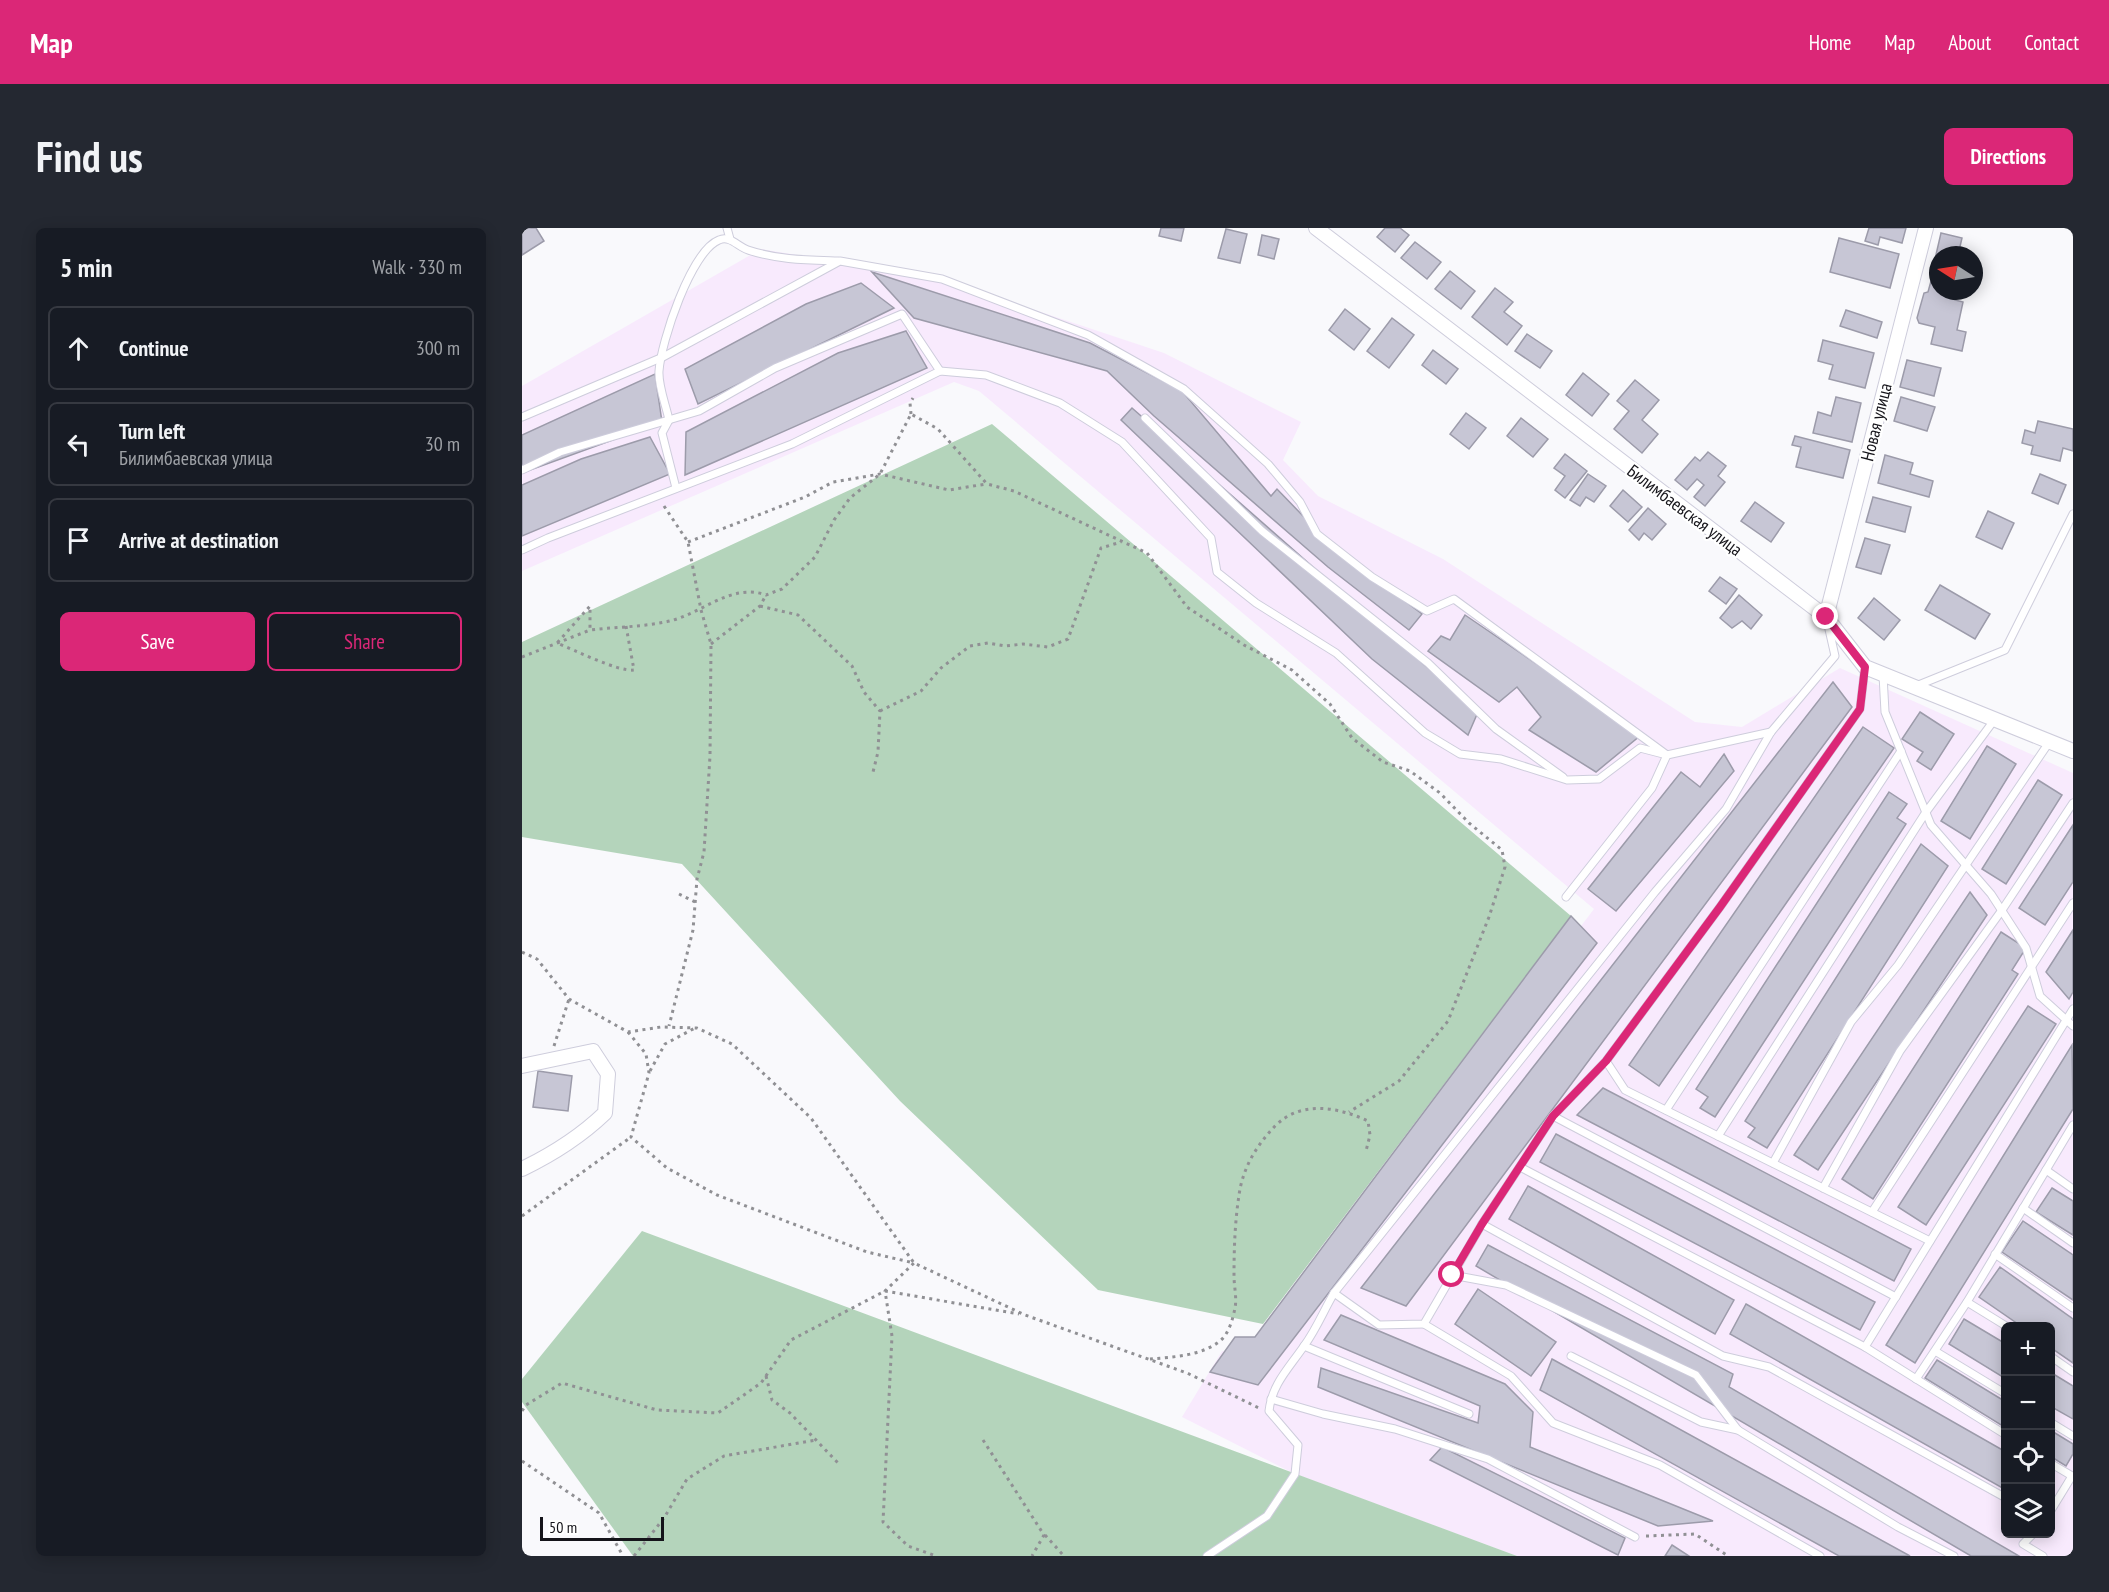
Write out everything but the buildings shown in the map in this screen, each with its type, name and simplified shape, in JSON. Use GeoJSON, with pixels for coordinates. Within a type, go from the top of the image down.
{"type":"FeatureCollection","features":[{"type":"Feature","properties":{"kind":"street","name":"Билимбаевская улица"},"geometry":{"type":"LineString","coordinates":[[1316,228],[1826,617],[1865,667]]}},
{"type":"Feature","properties":{"kind":"street","name":"Новая улица"},"geometry":{"type":"LineString","coordinates":[[1826,617],[1926,228]]}},
{"type":"Feature","properties":{"kind":"street"},"geometry":{"type":"LineString","coordinates":[[1865,667],[1883,672],[2073,751]]}},
{"type":"Feature","properties":{"kind":"street"},"geometry":{"type":"LineString","coordinates":[[522,1066],[593,1051],[608,1074],[605,1113],[587,1130],[555,1153],[522,1169]]}},
{"type":"Feature","properties":{"kind":"lane"},"geometry":{"type":"LineString","coordinates":[[727,228],[730,239]]}},
{"type":"Feature","properties":{"kind":"lane"},"geometry":{"type":"LineString","coordinates":[[675,488],[662,433],[669,420],[659,372],[677,304],[690,274],[703,252],[719,239],[730,239],[744,249],[779,260],[840,261],[942,279],[1088,335],[1184,389],[1268,464],[1300,502],[1317,534],[1372,577],[1426,611],[1454,599],[1667,754]]}},
{"type":"Feature","properties":{"kind":"lane"},"geometry":{"type":"LineString","coordinates":[[522,417],[663,357],[840,261]]}},
{"type":"Feature","properties":{"kind":"lane"},"geometry":{"type":"LineString","coordinates":[[522,470],[560,452],[699,411],[775,368],[902,314],[940,371]]}},
{"type":"Feature","properties":{"kind":"lane"},"geometry":{"type":"LineString","coordinates":[[522,550],[659,494],[792,444],[940,371],[986,375],[1060,403],[1122,442],[1211,537],[1217,572],[1256,603],[1336,653],[1425,733],[1460,754],[1500,759],[1567,780],[1599,779],[1640,748],[1667,754],[1771,732]]}},
{"type":"Feature","properties":{"kind":"lane"},"geometry":{"type":"LineString","coordinates":[[1145,418],[1262,531],[1428,663],[1496,729],[1567,780]]}},
{"type":"Feature","properties":{"kind":"lane"},"geometry":{"type":"LineString","coordinates":[[1916,686],[2005,650],[2073,514]]}},
{"type":"Feature","properties":{"kind":"lane"},"geometry":{"type":"LineString","coordinates":[[1207,1556],[1267,1516],[1294,1474],[1298,1445],[1269,1411],[1271,1399],[1284,1371],[1304,1346],[1334,1293],[1655,892],[1726,809],[1771,732],[1835,656],[1826,617]]}},
{"type":"Feature","properties":{"kind":"lane"},"geometry":{"type":"LineString","coordinates":[[1424,1324],[1482,1224],[1553,1116],[1606,1061],[1720,907],[1860,709],[1865,667]]}},
{"type":"Feature","properties":{"kind":"lane"},"geometry":{"type":"LineString","coordinates":[[1883,672],[1885,712],[1931,825],[1991,894],[2002,910],[2026,948],[2040,996],[2073,1026]]}},
{"type":"Feature","properties":{"kind":"lane"},"geometry":{"type":"LineString","coordinates":[[1718,1136],[1926,812],[1995,719]]}},
{"type":"Feature","properties":{"kind":"lane"},"geometry":{"type":"LineString","coordinates":[[1773,1163],[1851,1022],[1898,965],[2050,741]]}},
{"type":"Feature","properties":{"kind":"lane"},"geometry":{"type":"LineString","coordinates":[[1666,1110],[1901,751]]}},
{"type":"Feature","properties":{"kind":"lane"},"geometry":{"type":"LineString","coordinates":[[1566,897],[1652,788],[1667,754]]}},
{"type":"Feature","properties":{"kind":"lane"},"geometry":{"type":"LineString","coordinates":[[1823,1188],[1900,1052],[2002,910],[2073,803]]}},
{"type":"Feature","properties":{"kind":"lane"},"geometry":{"type":"LineString","coordinates":[[1872,1212],[2073,903]]}},
{"type":"Feature","properties":{"kind":"lane"},"geometry":{"type":"LineString","coordinates":[[1865,1347],[2073,1009]]}},
{"type":"Feature","properties":{"kind":"lane"},"geometry":{"type":"LineString","coordinates":[[1606,1061],[1625,1090],[1930,1241]]}},
{"type":"Feature","properties":{"kind":"lane"},"geometry":{"type":"LineString","coordinates":[[1553,1116],[1896,1297]]}},
{"type":"Feature","properties":{"kind":"lane"},"geometry":{"type":"LineString","coordinates":[[1916,1379],[1967,1302],[2073,1125]]}},
{"type":"Feature","properties":{"kind":"lane"},"geometry":{"type":"LineString","coordinates":[[1520,1167],[1865,1347],[2001,1432]]}},
{"type":"Feature","properties":{"kind":"lane"},"geometry":{"type":"LineString","coordinates":[[2046,1170],[2073,1189]]}},
{"type":"Feature","properties":{"kind":"lane"},"geometry":{"type":"LineString","coordinates":[[2023,1208],[2073,1243]]}},
{"type":"Feature","properties":{"kind":"lane"},"geometry":{"type":"LineString","coordinates":[[1482,1224],[1723,1356],[1769,1367],[2001,1495]]}},
{"type":"Feature","properties":{"kind":"lane"},"geometry":{"type":"LineString","coordinates":[[1995,1254],[2073,1308]]}},
{"type":"Feature","properties":{"kind":"lane"},"geometry":{"type":"LineString","coordinates":[[1452,1275],[1506,1285],[1696,1375],[1738,1430]]}},
{"type":"Feature","properties":{"kind":"lane"},"geometry":{"type":"LineString","coordinates":[[1334,1293],[1379,1325],[1424,1324],[1511,1376],[1553,1423],[1660,1466],[1820,1556]]}},
{"type":"Feature","properties":{"kind":"lane"},"geometry":{"type":"LineString","coordinates":[[1967,1302],[2001,1323]]}},
{"type":"Feature","properties":{"kind":"lane"},"geometry":{"type":"LineString","coordinates":[[1304,1346],[1469,1414]]}},
{"type":"Feature","properties":{"kind":"lane"},"geometry":{"type":"LineString","coordinates":[[1935,1351],[2001,1391]]}},
{"type":"Feature","properties":{"kind":"lane"},"geometry":{"type":"LineString","coordinates":[[1571,1356],[1701,1422],[1738,1430],[1898,1527],[1954,1556]]}},
{"type":"Feature","properties":{"kind":"lane"},"geometry":{"type":"LineString","coordinates":[[2055,1359],[2073,1372]]}},
{"type":"Feature","properties":{"kind":"lane"},"geometry":{"type":"LineString","coordinates":[[1271,1399],[1323,1414],[1395,1429],[1488,1459],[1635,1537]]}},
{"type":"Feature","properties":{"kind":"lane"},"geometry":{"type":"LineString","coordinates":[[2055,1425],[2073,1436]]}},
{"type":"Feature","properties":{"kind":"lane"},"geometry":{"type":"LineString","coordinates":[[2055,1466],[2072,1475],[2055,1504]]}},
{"type":"Feature","properties":{"kind":"lane"},"geometry":{"type":"LineString","coordinates":[[2028,1538],[2023,1544],[2043,1556]]}},
{"type":"Feature","properties":{"kind":"path"},"geometry":{"type":"LineString","coordinates":[[522,657],[590,630],[666,622],[701,610],[725,596],[752,590],[766,595],[782,589],[815,558],[834,520],[850,498],[880,474],[911,414],[938,429],[987,484]]}},
{"type":"Feature","properties":{"kind":"path"},"geometry":{"type":"LineString","coordinates":[[688,542],[804,497],[833,482],[880,474],[949,490],[987,484],[1014,491],[1147,553],[1187,607],[1244,645],[1292,670],[1330,704],[1352,738],[1383,762],[1410,771],[1432,787],[1469,823],[1502,850],[1505,867],[1490,917],[1448,1021],[1400,1082],[1349,1112]]}},
{"type":"Feature","properties":{"kind":"path"},"geometry":{"type":"LineString","coordinates":[[659,494],[688,542],[701,610],[711,644],[707,824],[689,951],[669,1026]]}},
{"type":"Feature","properties":{"kind":"path"},"geometry":{"type":"LineString","coordinates":[[880,711],[921,690],[941,668],[970,646],[987,643],[1005,646],[1030,644],[1048,647],[1068,639],[1101,548],[1121,542]]}},
{"type":"Feature","properties":{"kind":"path"},"geometry":{"type":"LineString","coordinates":[[711,644],[760,606],[766,595]]}},
{"type":"Feature","properties":{"kind":"path"},"geometry":{"type":"LineString","coordinates":[[557,643],[590,606],[588,622],[590,630]]}},
{"type":"Feature","properties":{"kind":"path"},"geometry":{"type":"LineString","coordinates":[[760,606],[798,615],[852,666],[864,692],[880,711],[878,752],[873,772]]}},
{"type":"Feature","properties":{"kind":"path"},"geometry":{"type":"LineString","coordinates":[[557,643],[623,671],[634,670],[626,626]]}},
{"type":"Feature","properties":{"kind":"path"},"geometry":{"type":"LineString","coordinates":[[679,894],[695,902]]}},
{"type":"Feature","properties":{"kind":"path"},"geometry":{"type":"LineString","coordinates":[[522,952],[537,959],[569,999],[628,1032],[646,1054],[649,1073]]}},
{"type":"Feature","properties":{"kind":"path"},"geometry":{"type":"LineString","coordinates":[[550,1059],[569,999]]}},
{"type":"Feature","properties":{"kind":"path"},"geometry":{"type":"LineString","coordinates":[[628,1032],[669,1026],[697,1028],[732,1044],[811,1118],[914,1263]]}},
{"type":"Feature","properties":{"kind":"path"},"geometry":{"type":"LineString","coordinates":[[522,1216],[631,1137],[649,1073],[665,1044],[697,1028]]}},
{"type":"Feature","properties":{"kind":"path"},"geometry":{"type":"LineString","coordinates":[[1148,1359],[1190,1355],[1220,1341],[1230,1327],[1236,1306],[1234,1230],[1240,1187],[1257,1145],[1281,1120],[1304,1110],[1326,1108],[1349,1112],[1368,1121],[1370,1135],[1366,1151]]}},
{"type":"Feature","properties":{"kind":"path"},"geometry":{"type":"LineString","coordinates":[[631,1137],[667,1168],[717,1195],[867,1252],[914,1263],[1025,1315],[1187,1373],[1269,1411]]}},
{"type":"Feature","properties":{"kind":"path"},"geometry":{"type":"LineString","coordinates":[[522,1411],[526,1405],[562,1383],[657,1410],[718,1413],[761,1383],[791,1340],[885,1291],[914,1263]]}},
{"type":"Feature","properties":{"kind":"path"},"geometry":{"type":"LineString","coordinates":[[885,1291],[1025,1315]]}},
{"type":"Feature","properties":{"kind":"path"},"geometry":{"type":"LineString","coordinates":[[885,1291],[892,1336],[883,1522],[908,1546],[936,1556]]}},
{"type":"Feature","properties":{"kind":"path"},"geometry":{"type":"LineString","coordinates":[[766,1376],[771,1400],[790,1413],[838,1464]]}},
{"type":"Feature","properties":{"kind":"path"},"geometry":{"type":"LineString","coordinates":[[634,1556],[664,1518],[687,1479],[724,1456],[816,1440]]}},
{"type":"Feature","properties":{"kind":"path"},"geometry":{"type":"LineString","coordinates":[[983,1440],[1044,1535],[1064,1556]]}},
{"type":"Feature","properties":{"kind":"path"},"geometry":{"type":"LineString","coordinates":[[522,1461],[599,1513],[623,1556]]}},
{"type":"Feature","properties":{"kind":"path"},"geometry":{"type":"LineString","coordinates":[[1635,1537],[1695,1534],[1728,1556]]}},
{"type":"Feature","properties":{"kind":"path"},"geometry":{"type":"LineString","coordinates":[[1032,1556],[1044,1535]]}},
{"type":"Feature","properties":{"kind":"shaded area"},"geometry":{"type":"Polygon","coordinates":[[[761,249],[942,279],[1164,353],[1301,422],[1283,460],[1318,496],[1443,559],[1695,722],[1742,727],[1840,668],[2073,773],[2073,1556],[1517,1556],[1295,1474],[1182,1417],[1222,1351],[1252,1357],[1594,909],[979,391],[954,382],[522,571],[522,386],[761,249]]]}},
{"type":"Feature","properties":{"kind":"green space"},"geometry":{"type":"Polygon","coordinates":[[[992,424],[1571,916],[1263,1324],[1098,1290],[900,1101],[682,864],[522,837],[522,642],[992,424]]]}},
{"type":"Feature","properties":{"kind":"green space"},"geometry":{"type":"Polygon","coordinates":[[[642,1231],[1517,1556],[633,1556],[522,1402],[522,1379],[642,1231]]]}},
{"type":"Feature","properties":{"kind":"route"},"geometry":{"type":"LineString","coordinates":[[1452,1275],[1482,1224],[1553,1116],[1606,1061],[1720,907],[1860,709],[1865,667],[1826,617]]}}]}
